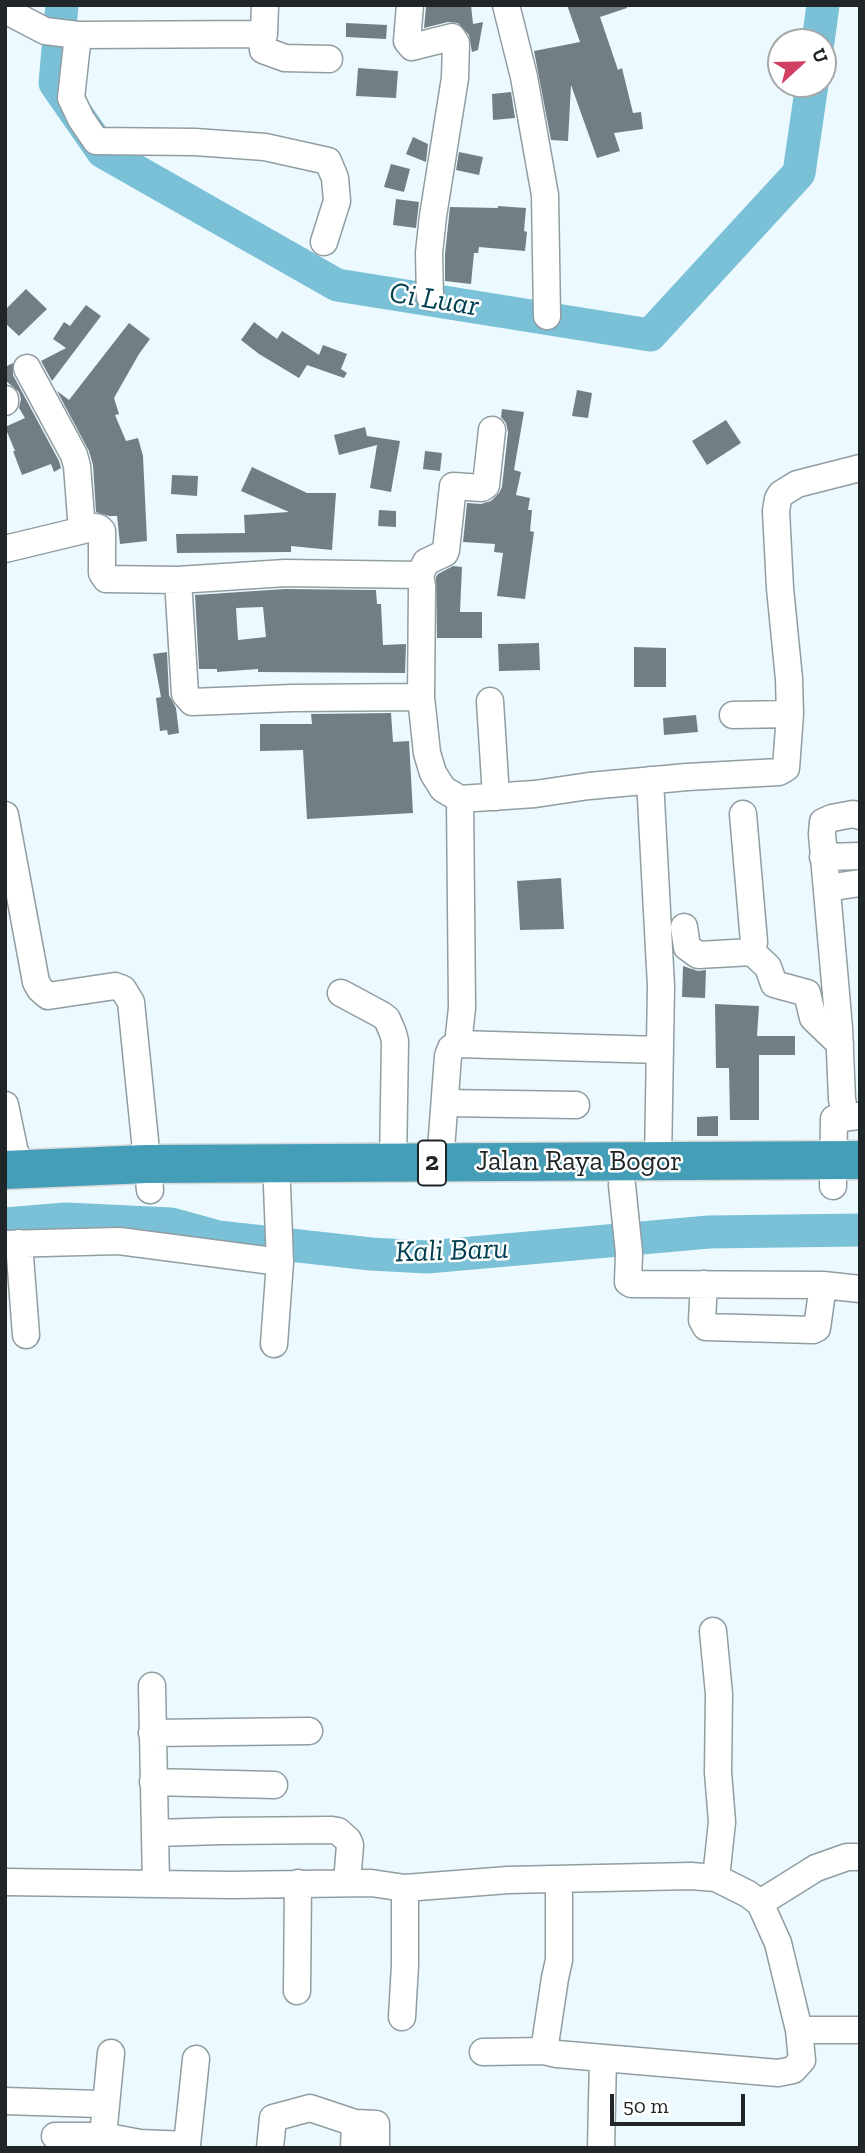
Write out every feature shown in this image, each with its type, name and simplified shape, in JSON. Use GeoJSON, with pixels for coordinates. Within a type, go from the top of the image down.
{"type":"FeatureCollection","features":[{"type":"Feature","properties":{"kind":"highway","name":"Jalan Raya Bogor"},"geometry":{"type":"LineString","coordinates":[[10,1177],[49,1191],[148,1177],[393,1163],[657,1161],[846,1173]]}},
{"type":"Feature","properties":{"kind":"highway","name":"Jalan Raya Bogor"},"geometry":{"type":"LineString","coordinates":[[148,1177],[278,1195],[623,1196],[846,1173]]}},
{"type":"Feature","properties":{"kind":"street"},"geometry":{"type":"LineString","coordinates":[[265,5],[263,50],[285,58],[329,59]]}},
{"type":"Feature","properties":{"kind":"street"},"geometry":{"type":"LineString","coordinates":[[410,5],[407,41],[412,47],[452,37],[456,43],[455,78],[429,253],[429,297]]}},
{"type":"Feature","properties":{"kind":"street"},"geometry":{"type":"LineString","coordinates":[[506,5],[524,77],[545,194],[548,316]]}},
{"type":"Feature","properties":{"kind":"street"},"geometry":{"type":"LineString","coordinates":[[5,10],[62,33],[264,34]]}},
{"type":"Feature","properties":{"kind":"street"},"geometry":{"type":"LineString","coordinates":[[62,33],[71,98],[96,141],[195,142],[265,147],[328,161],[335,178],[337,201],[324,242]]}},
{"type":"Feature","properties":{"kind":"street"},"geometry":{"type":"LineString","coordinates":[[27,368],[74,455],[82,530]]}},
{"type":"Feature","properties":{"kind":"street"},"geometry":{"type":"LineString","coordinates":[[492,430],[486,485],[482,488],[453,486],[445,553],[426,562],[420,575],[423,730],[433,773],[443,789],[460,799],[650,780],[779,772],[786,768],[790,714],[789,679],[777,538],[778,499],[797,484],[860,468]]}},
{"type":"Feature","properties":{"kind":"street"},"geometry":{"type":"LineString","coordinates":[[5,549],[96,527],[102,531],[103,573],[106,579],[178,580],[285,573],[420,575]]}},
{"type":"Feature","properties":{"kind":"street"},"geometry":{"type":"LineString","coordinates":[[178,580],[185,694],[192,702],[421,697]]}},
{"type":"Feature","properties":{"kind":"street"},"geometry":{"type":"LineString","coordinates":[[490,702],[496,797]]}},
{"type":"Feature","properties":{"kind":"street"},"geometry":{"type":"LineString","coordinates":[[733,715],[790,714]]}},
{"type":"Feature","properties":{"kind":"street"},"geometry":{"type":"LineString","coordinates":[[650,780],[661,986],[657,1161]]}},
{"type":"Feature","properties":{"kind":"street"},"geometry":{"type":"LineString","coordinates":[[458,1044],[462,1008],[460,799]]}},
{"type":"Feature","properties":{"kind":"street"},"geometry":{"type":"LineString","coordinates":[[743,814],[754,942],[752,952]]}},
{"type":"Feature","properties":{"kind":"street"},"geometry":{"type":"LineString","coordinates":[[846,1173],[833,1122],[836,1117],[852,1116],[842,1099],[840,1044],[823,858],[823,822],[853,814],[860,816]]}},
{"type":"Feature","properties":{"kind":"street"},"geometry":{"type":"LineString","coordinates":[[5,815],[36,982],[40,989],[48,996],[115,986],[123,989],[131,1002],[148,1177]]}},
{"type":"Feature","properties":{"kind":"street"},"geometry":{"type":"LineString","coordinates":[[823,858],[860,856]]}},
{"type":"Feature","properties":{"kind":"street"},"geometry":{"type":"LineString","coordinates":[[827,888],[860,883]]}},
{"type":"Feature","properties":{"kind":"street"},"geometry":{"type":"LineString","coordinates":[[684,928],[687,947],[698,955],[752,952],[768,967],[774,984],[807,993],[813,1018],[840,1044]]}},
{"type":"Feature","properties":{"kind":"street"},"geometry":{"type":"LineString","coordinates":[[341,993],[383,1015],[393,1033],[393,1163]]}},
{"type":"Feature","properties":{"kind":"street"},"geometry":{"type":"LineString","coordinates":[[440,1163],[448,1056],[451,1048],[458,1044],[659,1050]]}},
{"type":"Feature","properties":{"kind":"street"},"geometry":{"type":"LineString","coordinates":[[445,1104],[576,1105]]}},
{"type":"Feature","properties":{"kind":"street"},"geometry":{"type":"LineString","coordinates":[[5,1105],[14,1148],[10,1177]]}},
{"type":"Feature","properties":{"kind":"street"},"geometry":{"type":"LineString","coordinates":[[274,1343],[280,1257],[278,1195]]}},
{"type":"Feature","properties":{"kind":"street"},"geometry":{"type":"LineString","coordinates":[[623,1196],[629,1253],[628,1282],[634,1285],[823,1285],[860,1289]]}},
{"type":"Feature","properties":{"kind":"street"},"geometry":{"type":"LineString","coordinates":[[26,1335],[12,1244],[119,1241],[280,1257]]}},
{"type":"Feature","properties":{"kind":"street"},"geometry":{"type":"LineString","coordinates":[[704,1284],[702,1320],[706,1327],[813,1330],[817,1328],[823,1285]]}},
{"type":"Feature","properties":{"kind":"street"},"geometry":{"type":"LineString","coordinates":[[713,1631],[719,1694],[722,1822],[716,1878]]}},
{"type":"Feature","properties":{"kind":"street"},"geometry":{"type":"LineString","coordinates":[[152,1686],[156,1883]]}},
{"type":"Feature","properties":{"kind":"street"},"geometry":{"type":"LineString","coordinates":[[152,1732],[309,1731]]}},
{"type":"Feature","properties":{"kind":"street"},"geometry":{"type":"LineString","coordinates":[[153,1782],[274,1785]]}},
{"type":"Feature","properties":{"kind":"street"},"geometry":{"type":"LineString","coordinates":[[155,1833],[338,1831],[350,1845],[347,1883]]}},
{"type":"Feature","properties":{"kind":"street"},"geometry":{"type":"LineString","coordinates":[[760,1903],[816,1868],[847,1857],[860,1857]]}},
{"type":"Feature","properties":{"kind":"street"},"geometry":{"type":"LineString","coordinates":[[5,1882],[232,1885],[371,1883],[405,1888],[465,1882],[691,1876],[716,1878],[760,1903],[778,1943],[799,2030],[802,2060],[798,2066],[787,2072],[765,2072],[544,2051],[483,2053]]}},
{"type":"Feature","properties":{"kind":"street"},"geometry":{"type":"LineString","coordinates":[[544,2051],[559,1960],[559,1879]]}},
{"type":"Feature","properties":{"kind":"street"},"geometry":{"type":"LineString","coordinates":[[297,1991],[298,1883]]}},
{"type":"Feature","properties":{"kind":"street"},"geometry":{"type":"LineString","coordinates":[[402,2017],[405,1888]]}},
{"type":"Feature","properties":{"kind":"street"},"geometry":{"type":"LineString","coordinates":[[799,2030],[860,2030]]}},
{"type":"Feature","properties":{"kind":"street"},"geometry":{"type":"LineString","coordinates":[[103,2136],[111,2053]]}},
{"type":"Feature","properties":{"kind":"street"},"geometry":{"type":"LineString","coordinates":[[601,2148],[604,2057]]}},
{"type":"Feature","properties":{"kind":"street"},"geometry":{"type":"LineString","coordinates":[[54,2136],[103,2136],[140,2146],[187,2147],[196,2059]]}},
{"type":"Feature","properties":{"kind":"street"},"geometry":{"type":"LineString","coordinates":[[5,2101],[99,2104]]}},
{"type":"Feature","properties":{"kind":"street"},"geometry":{"type":"LineString","coordinates":[[270,2148],[273,2119],[310,2108],[355,2136],[376,2124],[376,2148]]}},
{"type":"Feature","properties":{"kind":"building"},"geometry":{"type":"Polygon","coordinates":[[[471,5],[473,24],[483,22],[478,50],[472,52],[469,35],[458,23],[448,22],[424,28],[426,7],[471,5]]]}},
{"type":"Feature","properties":{"kind":"building"},"geometry":{"type":"Polygon","coordinates":[[[567,5],[627,5],[627,8],[600,17],[618,70],[622,68],[633,113],[641,112],[643,129],[614,133],[620,151],[597,158],[571,85],[568,141],[551,140],[534,51],[580,42],[567,5]]]}},
{"type":"Feature","properties":{"kind":"building"},"geometry":{"type":"Polygon","coordinates":[[[346,23],[387,25],[386,39],[346,37],[346,23]]]}},
{"type":"Feature","properties":{"kind":"building"},"geometry":{"type":"Polygon","coordinates":[[[358,68],[398,71],[396,98],[356,96],[358,68]]]}},
{"type":"Feature","properties":{"kind":"building"},"geometry":{"type":"Polygon","coordinates":[[[511,92],[515,118],[493,120],[492,94],[511,92]]]}},
{"type":"Feature","properties":{"kind":"building"},"geometry":{"type":"Polygon","coordinates":[[[413,137],[428,144],[426,162],[406,154],[413,137]]]}},
{"type":"Feature","properties":{"kind":"building"},"geometry":{"type":"Polygon","coordinates":[[[459,152],[483,157],[479,175],[456,170],[459,152]]]}},
{"type":"Feature","properties":{"kind":"building"},"geometry":{"type":"Polygon","coordinates":[[[391,164],[410,169],[404,192],[384,187],[391,164]]]}},
{"type":"Feature","properties":{"kind":"building"},"geometry":{"type":"Polygon","coordinates":[[[396,199],[419,202],[416,228],[393,225],[396,199]]]}},
{"type":"Feature","properties":{"kind":"building"},"geometry":{"type":"Polygon","coordinates":[[[450,207],[526,208],[525,251],[479,247],[478,253],[474,253],[471,284],[445,281],[450,207]]]}},
{"type":"Feature","properties":{"kind":"building"},"geometry":{"type":"Polygon","coordinates":[[[26,289],[47,309],[19,336],[5,323],[5,310],[26,289]]]}},
{"type":"Feature","properties":{"kind":"building"},"geometry":{"type":"Polygon","coordinates":[[[86,305],[101,316],[52,381],[41,361],[66,348],[53,339],[64,322],[70,326],[86,305]]]}},
{"type":"Feature","properties":{"kind":"building"},"geometry":{"type":"Polygon","coordinates":[[[254,322],[277,339],[282,331],[319,355],[323,345],[347,354],[341,369],[347,373],[344,378],[307,365],[299,378],[241,340],[254,322]]]}},
{"type":"Feature","properties":{"kind":"building"},"geometry":{"type":"Polygon","coordinates":[[[129,323],[150,339],[114,398],[119,414],[115,415],[126,441],[138,438],[143,456],[147,541],[120,544],[117,516],[96,512],[93,465],[89,451],[57,391],[69,400],[129,323]]]}},
{"type":"Feature","properties":{"kind":"building"},"geometry":{"type":"Polygon","coordinates":[[[13,363],[13,375],[59,461],[61,468],[54,472],[51,464],[22,475],[5,427],[25,418],[19,408],[19,392],[5,380],[5,367],[13,363]]]}},
{"type":"Feature","properties":{"kind":"building"},"geometry":{"type":"Polygon","coordinates":[[[577,390],[592,393],[588,418],[572,416],[577,390]]]}},
{"type":"Feature","properties":{"kind":"building"},"geometry":{"type":"Polygon","coordinates":[[[502,409],[524,412],[514,470],[521,472],[516,495],[530,498],[530,531],[534,532],[525,599],[497,596],[503,553],[494,552],[495,544],[463,542],[467,503],[481,504],[491,501],[502,487],[508,432],[501,417],[502,409]]]}},
{"type":"Feature","properties":{"kind":"building"},"geometry":{"type":"Polygon","coordinates":[[[726,420],[741,443],[707,465],[692,441],[726,420]]]}},
{"type":"Feature","properties":{"kind":"building"},"geometry":{"type":"Polygon","coordinates":[[[365,427],[367,436],[400,441],[391,492],[370,488],[377,445],[339,455],[334,435],[365,427]]]}},
{"type":"Feature","properties":{"kind":"building"},"geometry":{"type":"Polygon","coordinates":[[[425,451],[442,453],[440,471],[423,469],[425,451]]]}},
{"type":"Feature","properties":{"kind":"building"},"geometry":{"type":"Polygon","coordinates":[[[252,467],[307,493],[336,493],[332,550],[291,546],[291,552],[177,553],[176,534],[245,533],[244,515],[289,512],[241,491],[252,467]]]}},
{"type":"Feature","properties":{"kind":"building"},"geometry":{"type":"Polygon","coordinates":[[[172,475],[198,476],[197,496],[171,494],[172,475]]]}},
{"type":"Feature","properties":{"kind":"building"},"geometry":{"type":"Polygon","coordinates":[[[379,510],[396,511],[396,527],[378,526],[379,510]]]}},
{"type":"Feature","properties":{"kind":"building"},"geometry":{"type":"Polygon","coordinates":[[[453,566],[462,567],[460,612],[482,612],[482,638],[437,638],[436,577],[453,566]]]}},
{"type":"Feature","properties":{"kind":"building"},"geometry":{"type":"Polygon","coordinates":[[[285,589],[376,590],[377,604],[381,604],[383,645],[406,644],[405,673],[258,672],[258,669],[217,672],[217,669],[199,669],[195,595],[285,589]],[[263,607],[236,608],[238,640],[266,637],[263,607]]]}},
{"type":"Feature","properties":{"kind":"building"},"geometry":{"type":"Polygon","coordinates":[[[539,643],[540,670],[499,671],[498,644],[539,643]]]}},
{"type":"Feature","properties":{"kind":"building"},"geometry":{"type":"Polygon","coordinates":[[[634,647],[666,648],[666,687],[634,687],[634,647]]]}},
{"type":"Feature","properties":{"kind":"building"},"geometry":{"type":"Polygon","coordinates":[[[167,652],[169,695],[176,708],[179,733],[168,735],[167,730],[160,731],[156,698],[161,697],[153,654],[167,652]]]}},
{"type":"Feature","properties":{"kind":"building"},"geometry":{"type":"Polygon","coordinates":[[[391,713],[393,742],[409,741],[413,813],[307,819],[303,750],[260,751],[260,724],[312,724],[311,714],[391,713]]]}},
{"type":"Feature","properties":{"kind":"building"},"geometry":{"type":"Polygon","coordinates":[[[696,715],[698,732],[664,735],[663,718],[696,715]]]}},
{"type":"Feature","properties":{"kind":"building"},"geometry":{"type":"Polygon","coordinates":[[[561,878],[564,929],[520,930],[517,881],[561,878]]]}},
{"type":"Feature","properties":{"kind":"building"},"geometry":{"type":"Polygon","coordinates":[[[683,966],[698,971],[706,970],[705,998],[682,997],[683,966]]]}},
{"type":"Feature","properties":{"kind":"building"},"geometry":{"type":"Polygon","coordinates":[[[715,1004],[759,1006],[757,1036],[795,1036],[795,1055],[759,1055],[759,1120],[730,1120],[729,1068],[716,1068],[715,1004]]]}},
{"type":"Feature","properties":{"kind":"building"},"geometry":{"type":"Polygon","coordinates":[[[718,1116],[718,1136],[697,1136],[697,1117],[718,1116]]]}},
{"type":"Feature","properties":{"kind":"waterway","name":"Ci Luar"},"geometry":{"type":"LineString","coordinates":[[62,5],[55,83],[103,152],[337,285],[650,335],[799,173],[810,98]]}},
{"type":"Feature","properties":{"kind":"waterway","name":"Ci Luar"},"geometry":{"type":"LineString","coordinates":[[820,28],[823,5]]}},
{"type":"Feature","properties":{"kind":"waterway","name":"Kali Baru"},"geometry":{"type":"LineString","coordinates":[[5,1224],[66,1219],[171,1224],[218,1237],[371,1254],[427,1257],[709,1232],[860,1230]]}}]}
